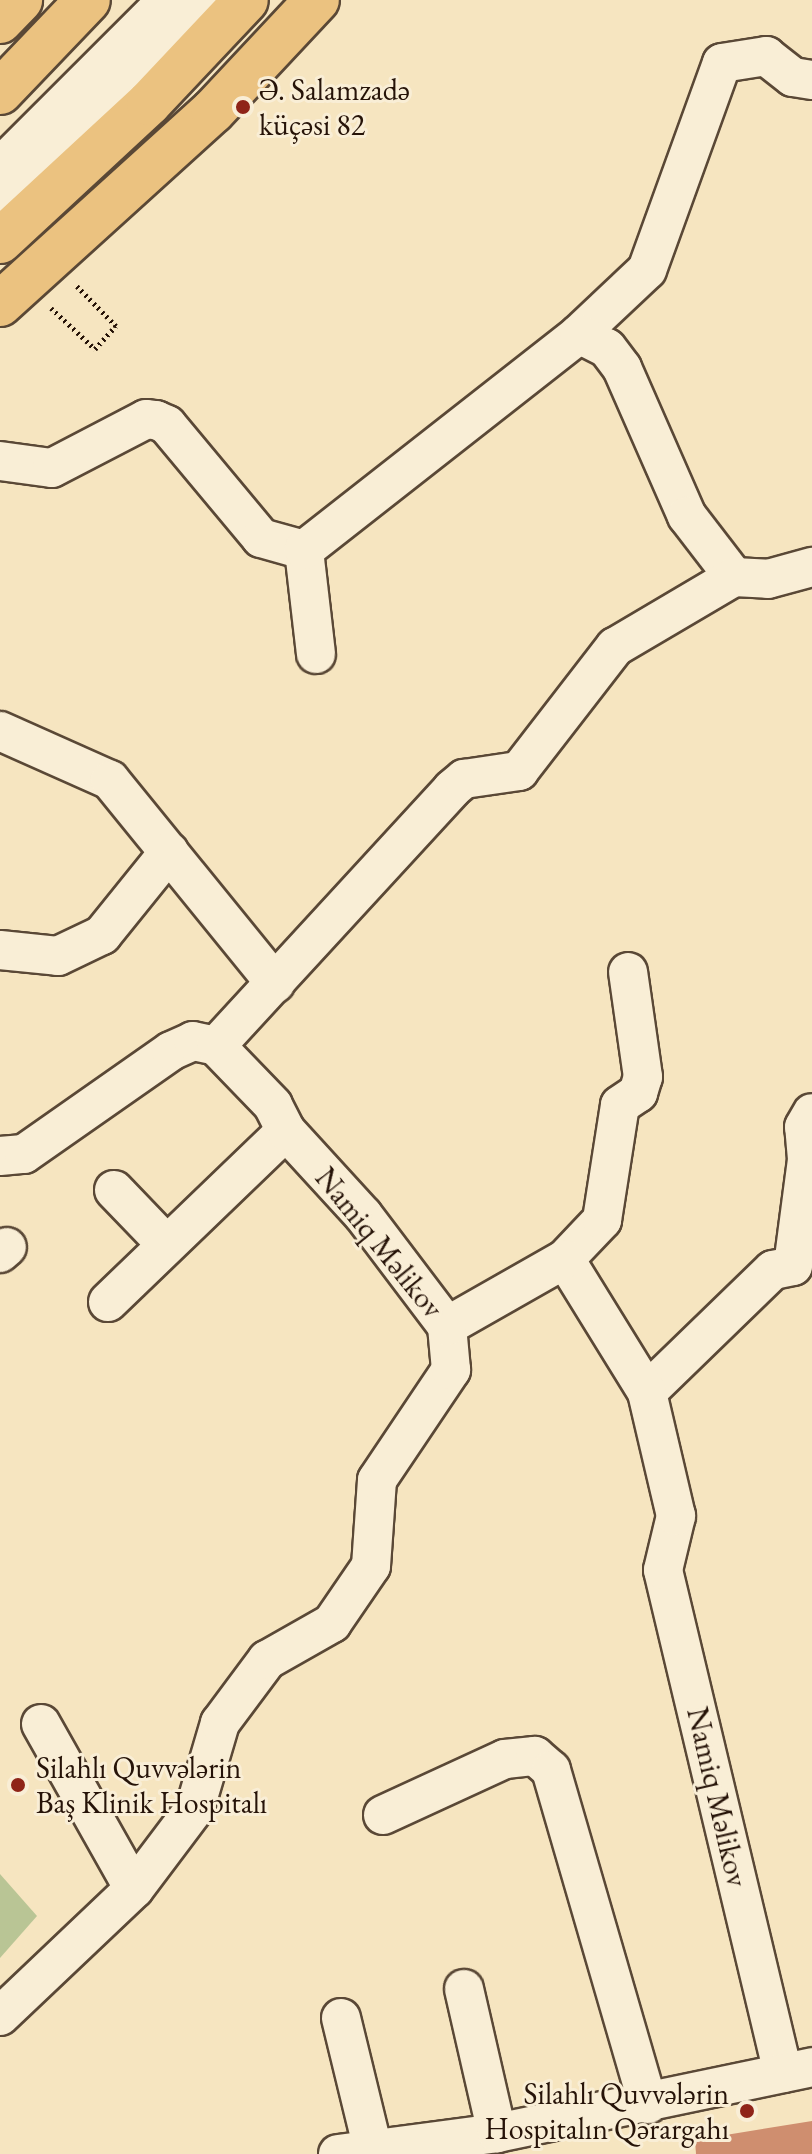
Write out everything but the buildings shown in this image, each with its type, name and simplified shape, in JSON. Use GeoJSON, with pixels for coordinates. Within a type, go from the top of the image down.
{"type":"FeatureCollection","features":[{"type":"Feature","properties":{"kind":"main road"},"geometry":{"type":"LineString","coordinates":[[0,21],[20,0]]}},
{"type":"Feature","properties":{"kind":"main road"},"geometry":{"type":"LineString","coordinates":[[0,92],[88,0]]}},
{"type":"Feature","properties":{"kind":"main road"},"geometry":{"type":"LineString","coordinates":[[0,241],[47,199],[246,0]]}},
{"type":"Feature","properties":{"kind":"main road"},"geometry":{"type":"LineString","coordinates":[[6,281],[113,204],[317,0]]}},
{"type":"Feature","properties":{"kind":"main road"},"geometry":{"type":"LineString","coordinates":[[6,281],[47,199]]}},
{"type":"Feature","properties":{"kind":"street"},"geometry":{"type":"LineString","coordinates":[[0,167],[167,0]]}},
{"type":"Feature","properties":{"kind":"street"},"geometry":{"type":"LineString","coordinates":[[0,210],[204,0]]}},
{"type":"Feature","properties":{"kind":"street"},"geometry":{"type":"LineString","coordinates":[[304,550],[579,334],[647,270],[722,63],[766,56],[793,77],[812,80]]}},
{"type":"Feature","properties":{"kind":"street"},"geometry":{"type":"LineString","coordinates":[[579,334],[607,348],[622,368],[687,516],[734,577]]}},
{"type":"Feature","properties":{"kind":"street"},"geometry":{"type":"LineString","coordinates":[[0,461],[52,468],[146,419],[156,420],[167,425],[261,538],[304,550]]}},
{"type":"Feature","properties":{"kind":"street"},"geometry":{"type":"LineString","coordinates":[[304,550],[316,654]]}},
{"type":"Feature","properties":{"kind":"street"},"geometry":{"type":"LineString","coordinates":[[0,1156],[24,1154],[171,1051],[193,1041],[216,1046],[452,789],[464,779],[519,771],[615,647],[734,577],[768,579],[812,567]]}},
{"type":"Feature","properties":{"kind":"street"},"geometry":{"type":"LineString","coordinates":[[0,731],[110,780],[275,983]]}},
{"type":"Feature","properties":{"kind":"street"},"geometry":{"type":"LineString","coordinates":[[0,950],[58,956],[102,935],[169,852]]}},
{"type":"Feature","properties":{"kind":"street"},"geometry":{"type":"LineString","coordinates":[[565,1259],[602,1220],[620,1105],[638,1093],[643,1077],[628,972]]}},
{"type":"Feature","properties":{"kind":"street","name":"Namiq Məlikov"},"geometry":{"type":"LineString","coordinates":[[216,1046],[273,1105],[286,1131],[363,1215],[447,1326],[565,1259],[647,1392],[676,1516],[663,1570],[798,2070]]}},
{"type":"Feature","properties":{"kind":"street"},"geometry":{"type":"LineString","coordinates":[[647,1392],[773,1270],[803,1277],[807,1159],[804,1127],[812,1113]]}},
{"type":"Feature","properties":{"kind":"street"},"geometry":{"type":"LineString","coordinates":[[108,1302],[165,1243],[286,1131]]}},
{"type":"Feature","properties":{"kind":"street"},"geometry":{"type":"LineString","coordinates":[[114,1190],[165,1243]]}},
{"type":"Feature","properties":{"kind":"street"},"geometry":{"type":"LineString","coordinates":[[0,2016],[134,1889],[195,1808],[229,1710],[267,1660],[332,1623],[371,1566],[377,1480],[451,1370],[447,1326]]}},
{"type":"Feature","properties":{"kind":"street"},"geometry":{"type":"LineString","coordinates":[[41,1724],[134,1889]]}},
{"type":"Feature","properties":{"kind":"street"},"geometry":{"type":"LineString","coordinates":[[383,1815],[505,1759],[535,1756],[551,1770],[648,2104]]}},
{"type":"Feature","properties":{"kind":"street"},"geometry":{"type":"LineString","coordinates":[[464,1989],[497,2133]]}},
{"type":"Feature","properties":{"kind":"street"},"geometry":{"type":"LineString","coordinates":[[341,2018],[355,2151],[497,2133],[648,2104],[798,2070]]}},
{"type":"Feature","properties":{"kind":"path"},"geometry":{"type":"LineString","coordinates":[[6,281],[95,349],[116,326],[77,286]]}},
{"type":"Feature","properties":{"kind":"green space"},"geometry":{"type":"Polygon","coordinates":[[[0,1874],[37,1916],[0,1958],[0,1874]]]}},
{"type":"Feature","properties":{"kind":"place","name":"Ə. Salamzadə küçəsi 82"},"geometry":{"type":"Point","coordinates":[243,107]}},
{"type":"Feature","properties":{"kind":"place","name":"Silahlı Quvvələrin Baş Klinik Hospitalı"},"geometry":{"type":"Point","coordinates":[18,1785]}},
{"type":"Feature","properties":{"kind":"place","name":"Silahlı Quvvələrin Hospitalın Qərargahı"},"geometry":{"type":"Point","coordinates":[747,2111]}}]}
